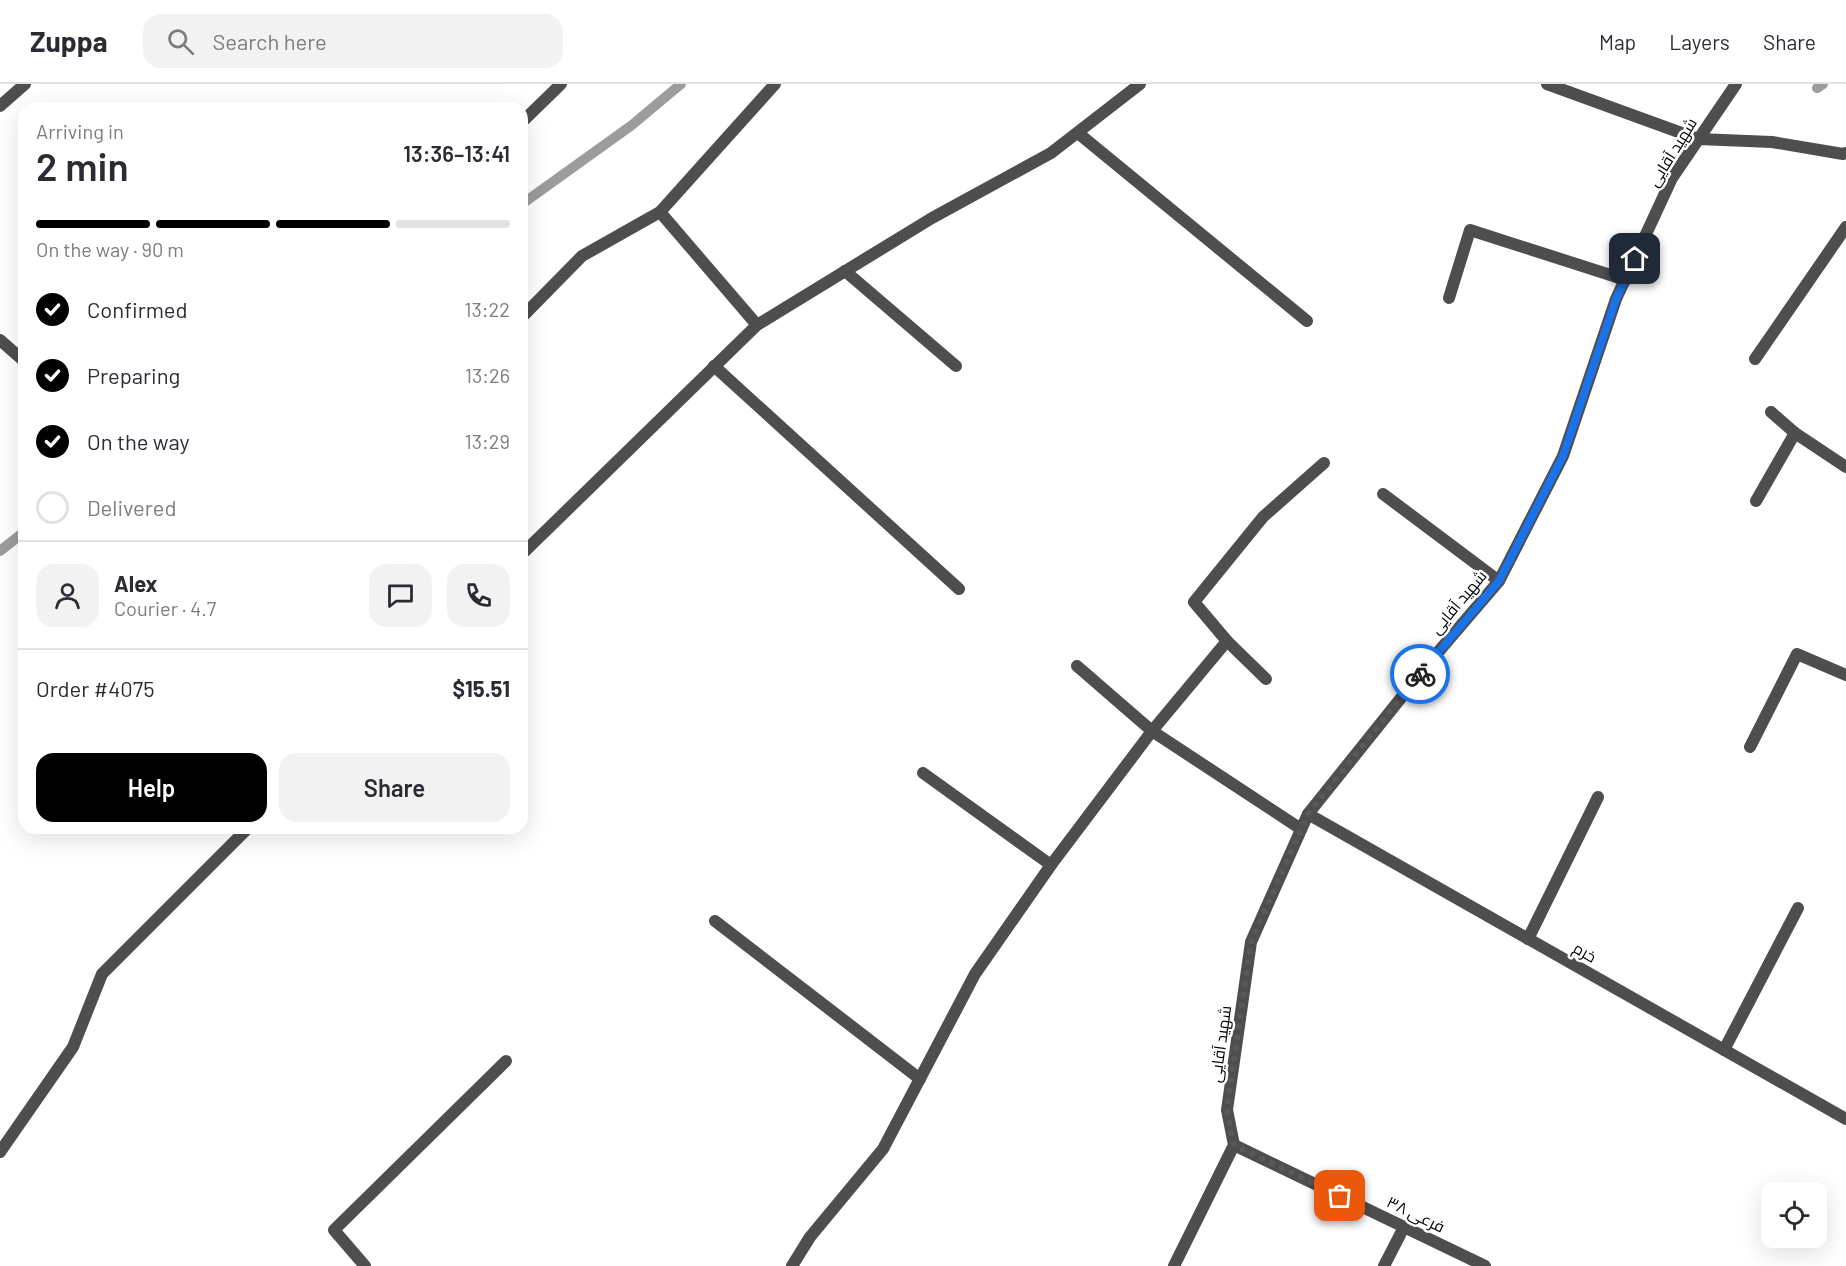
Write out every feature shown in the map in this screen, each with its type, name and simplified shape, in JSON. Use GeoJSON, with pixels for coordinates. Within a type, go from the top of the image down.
{"type":"FeatureCollection","features":[{"type":"Feature","properties":{"kind":"street"},"geometry":{"type":"LineString","coordinates":[[0,106],[25,84]]}},
{"type":"Feature","properties":{"kind":"street"},"geometry":{"type":"LineString","coordinates":[[528,116],[561,84]]}},
{"type":"Feature","properties":{"kind":"street"},"geometry":{"type":"LineString","coordinates":[[528,311],[582,256],[660,212],[775,84]]}},
{"type":"Feature","properties":{"kind":"street"},"geometry":{"type":"LineString","coordinates":[[528,548],[757,325],[932,218],[1051,153],[1140,84]]}},
{"type":"Feature","properties":{"kind":"street"},"geometry":{"type":"LineString","coordinates":[[1547,84],[1698,140],[1772,142],[1845,155]]}},
{"type":"Feature","properties":{"kind":"street","name":"شهید آقایی"},"geometry":{"type":"LineString","coordinates":[[1234,1145],[1227,1110],[1251,942],[1308,814],[1433,658],[1499,581],[1563,456],[1616,299],[1672,178],[1736,84]]}},
{"type":"Feature","properties":{"kind":"street"},"geometry":{"type":"LineString","coordinates":[[1078,133],[1307,321]]}},
{"type":"Feature","properties":{"kind":"street"},"geometry":{"type":"LineString","coordinates":[[660,212],[757,325]]}},
{"type":"Feature","properties":{"kind":"street"},"geometry":{"type":"LineString","coordinates":[[1755,359],[1846,227]]}},
{"type":"Feature","properties":{"kind":"street"},"geometry":{"type":"LineString","coordinates":[[1449,298],[1470,230],[1626,280]]}},
{"type":"Feature","properties":{"kind":"street"},"geometry":{"type":"LineString","coordinates":[[845,271],[956,366]]}},
{"type":"Feature","properties":{"kind":"street"},"geometry":{"type":"LineString","coordinates":[[0,340],[18,356]]}},
{"type":"Feature","properties":{"kind":"street"},"geometry":{"type":"LineString","coordinates":[[714,366],[959,589]]}},
{"type":"Feature","properties":{"kind":"street"},"geometry":{"type":"LineString","coordinates":[[1771,412],[1796,433],[1846,467]]}},
{"type":"Feature","properties":{"kind":"street"},"geometry":{"type":"LineString","coordinates":[[1756,501],[1796,433]]}},
{"type":"Feature","properties":{"kind":"street"},"geometry":{"type":"LineString","coordinates":[[1266,679],[1227,641],[1194,602],[1263,517],[1324,463]]}},
{"type":"Feature","properties":{"kind":"street"},"geometry":{"type":"LineString","coordinates":[[1383,494],[1499,581]]}},
{"type":"Feature","properties":{"kind":"street"},"geometry":{"type":"LineString","coordinates":[[792,1266],[810,1237],[883,1149],[975,974],[1051,865],[1152,731],[1227,641]]}},
{"type":"Feature","properties":{"kind":"street"},"geometry":{"type":"LineString","coordinates":[[1750,747],[1797,654],[1846,675]]}},
{"type":"Feature","properties":{"kind":"street"},"geometry":{"type":"LineString","coordinates":[[1077,666],[1152,731],[1301,829]]}},
{"type":"Feature","properties":{"kind":"street"},"geometry":{"type":"LineString","coordinates":[[924,773],[1051,865]]}},
{"type":"Feature","properties":{"kind":"street"},"geometry":{"type":"LineString","coordinates":[[1528,939],[1598,797]]}},
{"type":"Feature","properties":{"kind":"street","name":"خرم"},"geometry":{"type":"LineString","coordinates":[[1308,814],[1846,1119]]}},
{"type":"Feature","properties":{"kind":"street"},"geometry":{"type":"LineString","coordinates":[[0,1152],[73,1047],[102,974],[242,834]]}},
{"type":"Feature","properties":{"kind":"street"},"geometry":{"type":"LineString","coordinates":[[1724,1050],[1798,908]]}},
{"type":"Feature","properties":{"kind":"street"},"geometry":{"type":"LineString","coordinates":[[715,921],[920,1079]]}},
{"type":"Feature","properties":{"kind":"street"},"geometry":{"type":"LineString","coordinates":[[365,1266],[334,1230],[506,1061]]}},
{"type":"Feature","properties":{"kind":"street"},"geometry":{"type":"LineString","coordinates":[[1174,1266],[1234,1145]]}},
{"type":"Feature","properties":{"kind":"street","name":"فرعی ۳۸"},"geometry":{"type":"LineString","coordinates":[[1234,1145],[1485,1266]]}},
{"type":"Feature","properties":{"kind":"street"},"geometry":{"type":"LineString","coordinates":[[1384,1266],[1404,1227]]}},
{"type":"Feature","properties":{"kind":"waterway"},"geometry":{"type":"LineString","coordinates":[[528,200],[632,125],[681,84]]}},
{"type":"Feature","properties":{"kind":"waterway"},"geometry":{"type":"LineString","coordinates":[[1817,88],[1823,84]]}},
{"type":"Feature","properties":{"kind":"waterway"},"geometry":{"type":"LineString","coordinates":[[0,551],[18,537]]}},
{"type":"Feature","properties":{"kind":"way so far"},"geometry":{"type":"LineString","coordinates":[[1340,1196],[1234,1145],[1227,1110],[1251,942],[1308,814],[1420,674]]}},
{"type":"Feature","properties":{"kind":"route"},"geometry":{"type":"LineString","coordinates":[[1420,674],[1499,581],[1563,456],[1616,299],[1635,259]]}}]}
